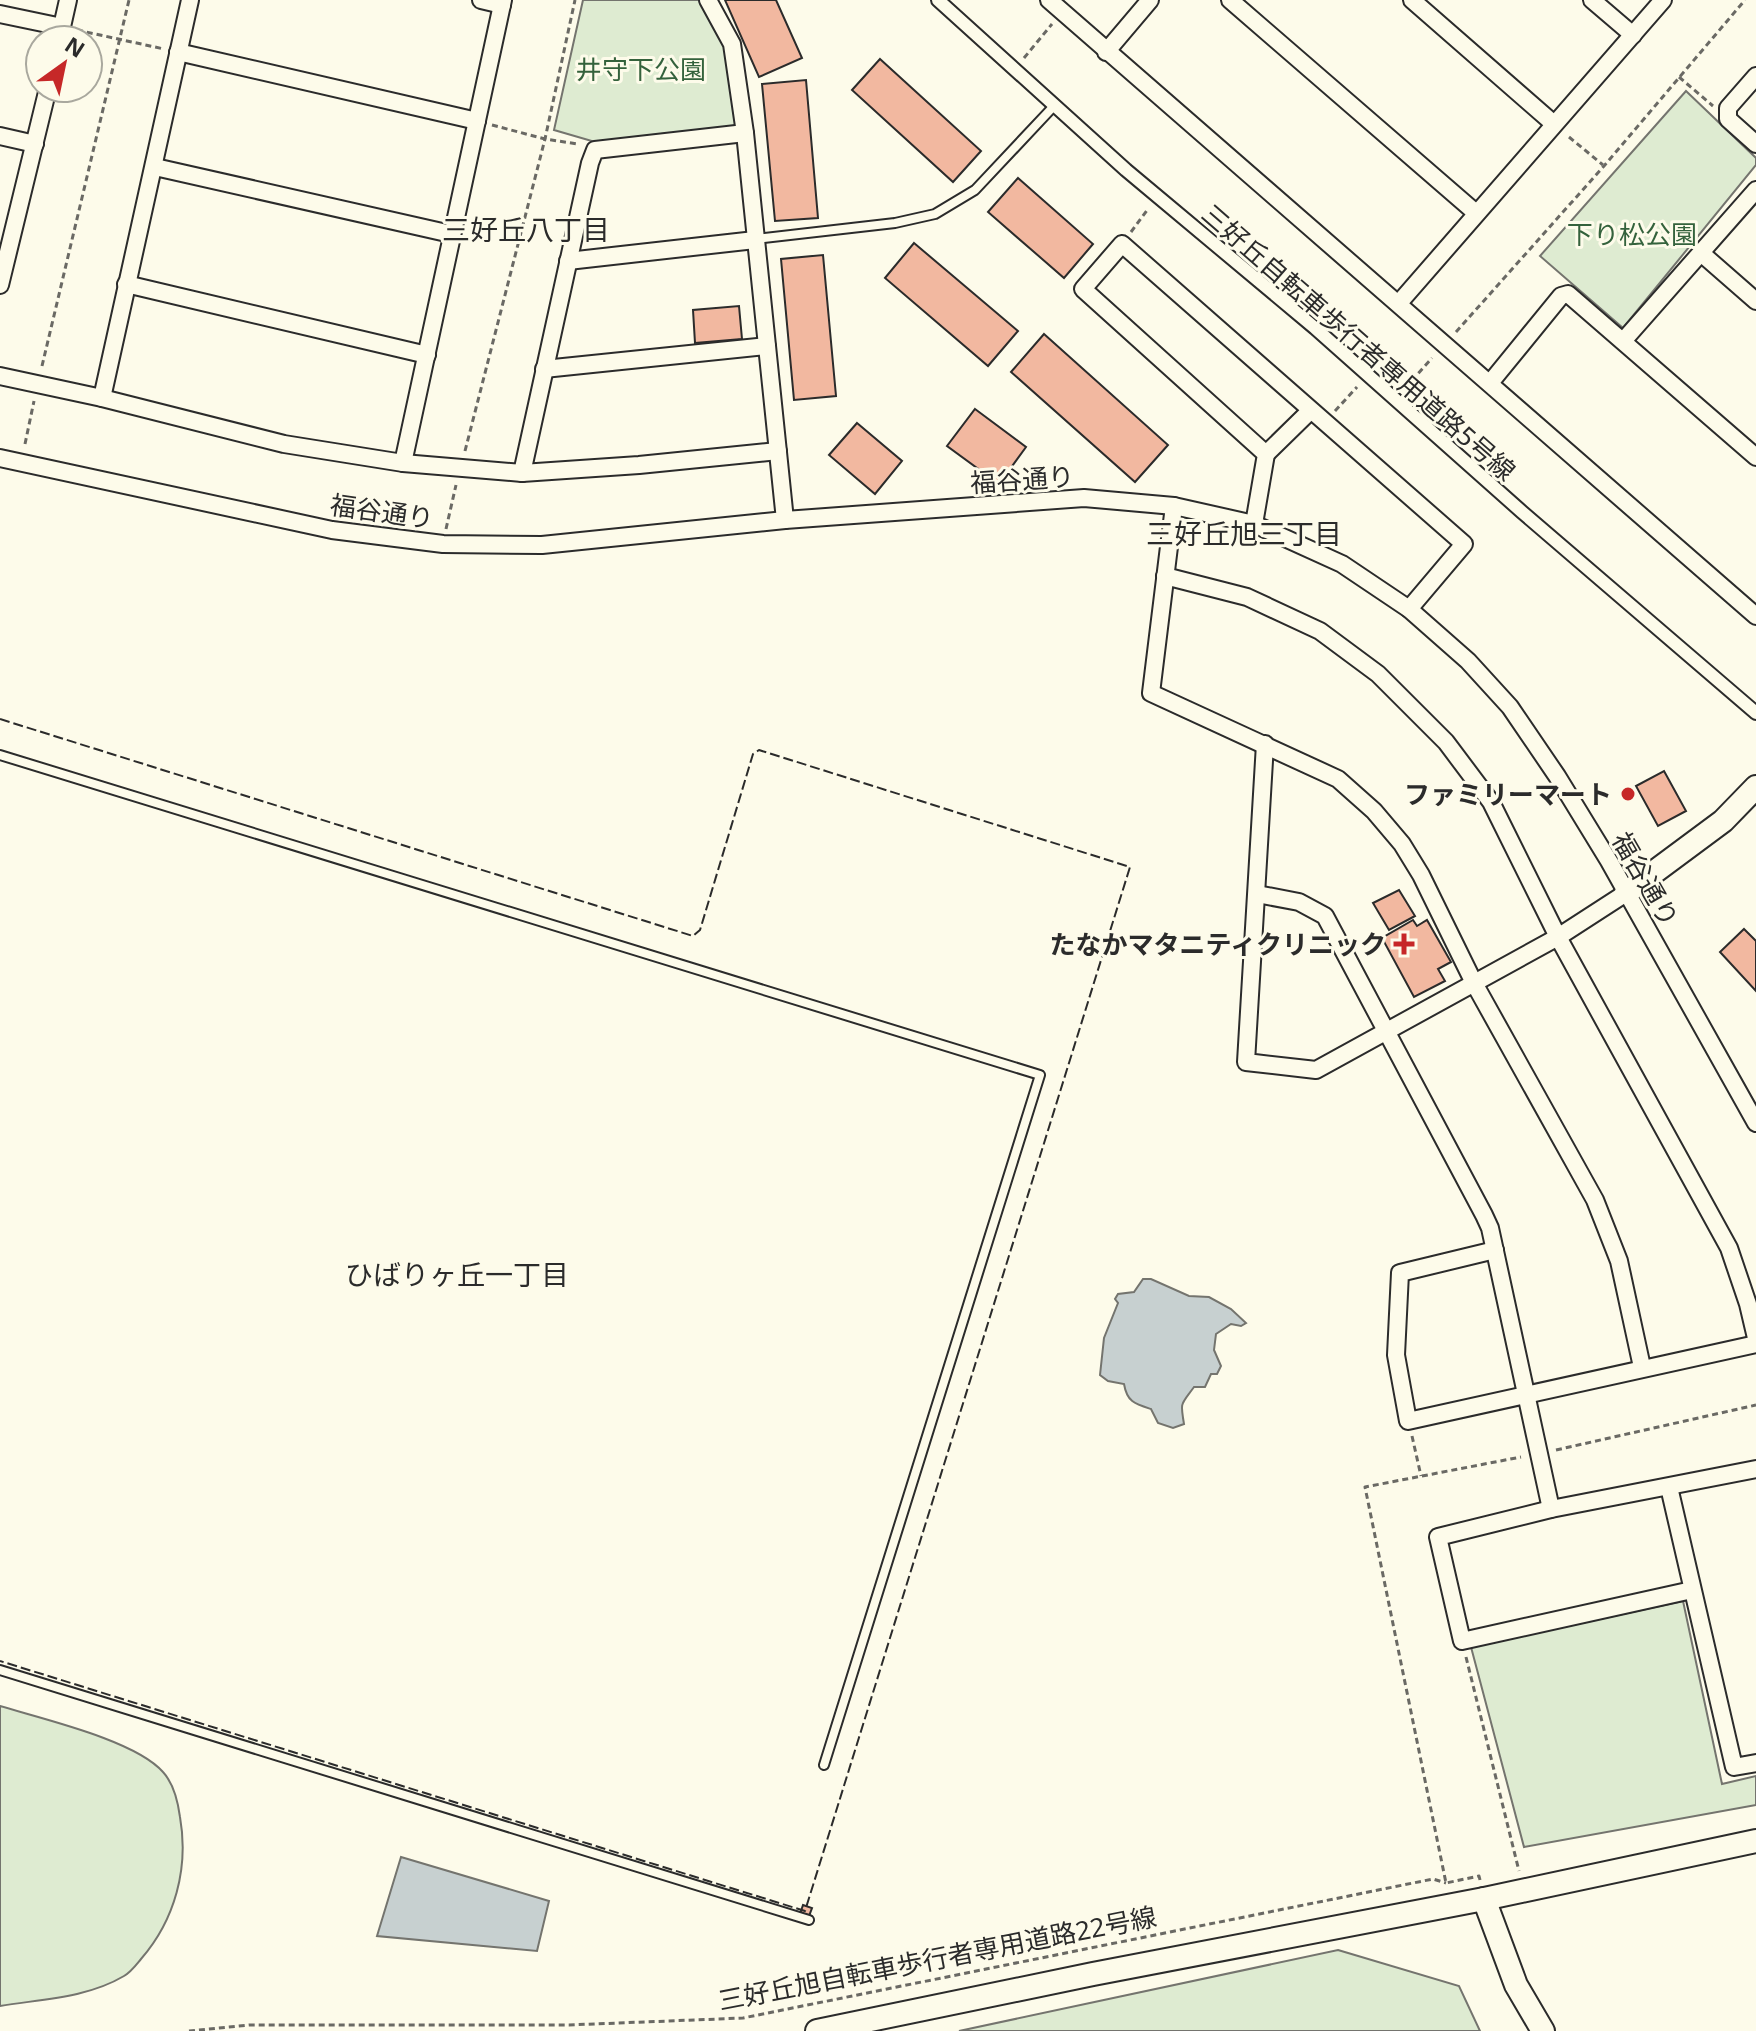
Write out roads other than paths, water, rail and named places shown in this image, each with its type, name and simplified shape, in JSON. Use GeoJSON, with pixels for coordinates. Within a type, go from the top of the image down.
{"type":"FeatureCollection","features":[{"type":"Feature","properties":{"kind":"street"},"geometry":{"type":"LineString","coordinates":[[62,24],[68,0]]}},
{"type":"Feature","properties":{"kind":"street"},"geometry":{"type":"LineString","coordinates":[[102,398],[190,0]]}},
{"type":"Feature","properties":{"kind":"street"},"geometry":{"type":"LineString","coordinates":[[403,463],[503,2],[481,0]]}},
{"type":"Feature","properties":{"kind":"street"},"geometry":{"type":"LineString","coordinates":[[708,0],[732,44],[745,133],[785,520]]}},
{"type":"Feature","properties":{"kind":"street","name":"三好丘自転車歩行者専用道路5号線"},"geometry":{"type":"LineString","coordinates":[[938,0],[1016,68],[1053,107],[1756,713]]}},
{"type":"Feature","properties":{"kind":"street"},"geometry":{"type":"LineString","coordinates":[[1049,0],[1754,610]]}},
{"type":"Feature","properties":{"kind":"street"},"geometry":{"type":"LineString","coordinates":[[1106,52],[1150,0]]}},
{"type":"Feature","properties":{"kind":"street"},"geometry":{"type":"LineString","coordinates":[[1230,0],[1476,213]]}},
{"type":"Feature","properties":{"kind":"street"},"geometry":{"type":"LineString","coordinates":[[1412,0],[1554,124]]}},
{"type":"Feature","properties":{"kind":"street"},"geometry":{"type":"LineString","coordinates":[[1592,0],[1633,35]]}},
{"type":"Feature","properties":{"kind":"street"},"geometry":{"type":"LineString","coordinates":[[1399,303],[1663,0]]}},
{"type":"Feature","properties":{"kind":"street"},"geometry":{"type":"LineString","coordinates":[[0,14],[32,24]]}},
{"type":"Feature","properties":{"kind":"street"},"geometry":{"type":"LineString","coordinates":[[178,52],[477,121]]}},
{"type":"Feature","properties":{"kind":"street"},"geometry":{"type":"LineString","coordinates":[[1756,76],[1728,108],[1728,119],[1756,144]]}},
{"type":"Feature","properties":{"kind":"street"},"geometry":{"type":"LineString","coordinates":[[0,285],[4,256],[44,104]]}},
{"type":"Feature","properties":{"kind":"street"},"geometry":{"type":"LineString","coordinates":[[522,473],[595,150],[745,133]]}},
{"type":"Feature","properties":{"kind":"street"},"geometry":{"type":"LineString","coordinates":[[0,136],[35,144]]}},
{"type":"Feature","properties":{"kind":"street"},"geometry":{"type":"LineString","coordinates":[[155,167],[451,234]]}},
{"type":"Feature","properties":{"kind":"street"},"geometry":{"type":"LineString","coordinates":[[1624,340],[1756,190]]}},
{"type":"Feature","properties":{"kind":"street"},"geometry":{"type":"LineString","coordinates":[[568,261],[755,240]]}},
{"type":"Feature","properties":{"kind":"street"},"geometry":{"type":"LineString","coordinates":[[1266,454],[1083,289],[1122,244],[1464,544],[1409,609]]}},
{"type":"Feature","properties":{"kind":"street"},"geometry":{"type":"LineString","coordinates":[[1701,253],[1756,301]]}},
{"type":"Feature","properties":{"kind":"street"},"geometry":{"type":"LineString","coordinates":[[126,284],[427,355]]}},
{"type":"Feature","properties":{"kind":"street"},"geometry":{"type":"LineString","coordinates":[[1490,383],[1561,296],[1568,294],[1756,457]]}},
{"type":"Feature","properties":{"kind":"street"},"geometry":{"type":"LineString","coordinates":[[544,369],[767,346]]}},
{"type":"Feature","properties":{"kind":"street"},"geometry":{"type":"LineString","coordinates":[[0,376],[284,444],[403,463],[522,473],[778,451]]}},
{"type":"Feature","properties":{"kind":"street"},"geometry":{"type":"LineString","coordinates":[[1254,524],[1266,454],[1310,411]]}},
{"type":"Feature","properties":{"kind":"street","name":"福谷通り"},"geometry":{"type":"LineString","coordinates":[[0,458],[332,530],[443,544],[542,545],[785,520],[1084,498],[1174,506],[1254,524],[1342,564],[1409,609],[1468,661],[1510,707],[1557,776],[1703,1025],[1756,1123]]}},
{"type":"Feature","properties":{"kind":"street"},"geometry":{"type":"LineString","coordinates":[[1174,506],[1151,693],[1338,779],[1374,811],[1402,844],[1421,875],[1474,983],[1595,1200],[1619,1261],[1642,1367]]}},
{"type":"Feature","properties":{"kind":"street"},"geometry":{"type":"LineString","coordinates":[[1165,576],[1247,597],[1320,631],[1378,674],[1446,742],[1491,802],[1558,937],[1729,1248],[1748,1304],[1756,1341],[1408,1421],[1396,1355],[1400,1273],[1495,1250]]}},
{"type":"Feature","properties":{"kind":"street"},"geometry":{"type":"LineString","coordinates":[[1265,744],[1246,1062],[1316,1070],[1558,937],[1626,893],[1723,821],[1756,787]]}},
{"type":"Feature","properties":{"kind":"street"},"geometry":{"type":"LineString","coordinates":[[1257,894],[1299,902],[1325,916],[1484,1215],[1495,1250],[1551,1509]]}},
{"type":"Feature","properties":{"kind":"street"},"geometry":{"type":"LineString","coordinates":[[1692,1590],[1462,1641],[1438,1537],[1551,1509],[1756,1469]]}},
{"type":"Feature","properties":{"kind":"street"},"geometry":{"type":"LineString","coordinates":[[1669,1487],[1734,1767],[1756,1763]]}},
{"type":"Feature","properties":{"kind":"street"},"geometry":{"type":"LineString","coordinates":[[817,2031],[1484,1899],[1756,1841]]}},
{"type":"Feature","properties":{"kind":"street"},"geometry":{"type":"LineString","coordinates":[[1484,1899],[1516,1985],[1543,2031]]}},
{"type":"Feature","properties":{"kind":"lane"},"geometry":{"type":"LineString","coordinates":[[755,240],[895,223],[935,214],[975,190],[1053,107]]}},
{"type":"Feature","properties":{"kind":"lane"},"geometry":{"type":"LineString","coordinates":[[0,755],[1040,1075],[824,1765]]}},
{"type":"Feature","properties":{"kind":"lane"},"geometry":{"type":"LineString","coordinates":[[0,1670],[809,1920]]}},
{"type":"Feature","properties":{"kind":"place","name":"ファミリーマート"},"geometry":{"type":"Point","coordinates":[1628,794]}},
{"type":"Feature","properties":{"kind":"place","name":"たなかマタニティクリニック"},"geometry":{"type":"Point","coordinates":[1404,944]}},
{"type":"Feature","properties":{"kind":"district","name":"三好丘八丁目"},"geometry":{"type":"Point","coordinates":[526,229]}},
{"type":"Feature","properties":{"kind":"district","name":"三好丘旭三丁目"},"geometry":{"type":"Point","coordinates":[1244,533]}},
{"type":"Feature","properties":{"kind":"district","name":"ひばりヶ丘一丁目"},"geometry":{"type":"Point","coordinates":[457,1274]}},
{"type":"Feature","properties":{"kind":"park label","name":"井守下公園"},"geometry":{"type":"Point","coordinates":[641,69]}},
{"type":"Feature","properties":{"kind":"park label","name":"下り松公園"},"geometry":{"type":"Point","coordinates":[1632,234]}}]}
